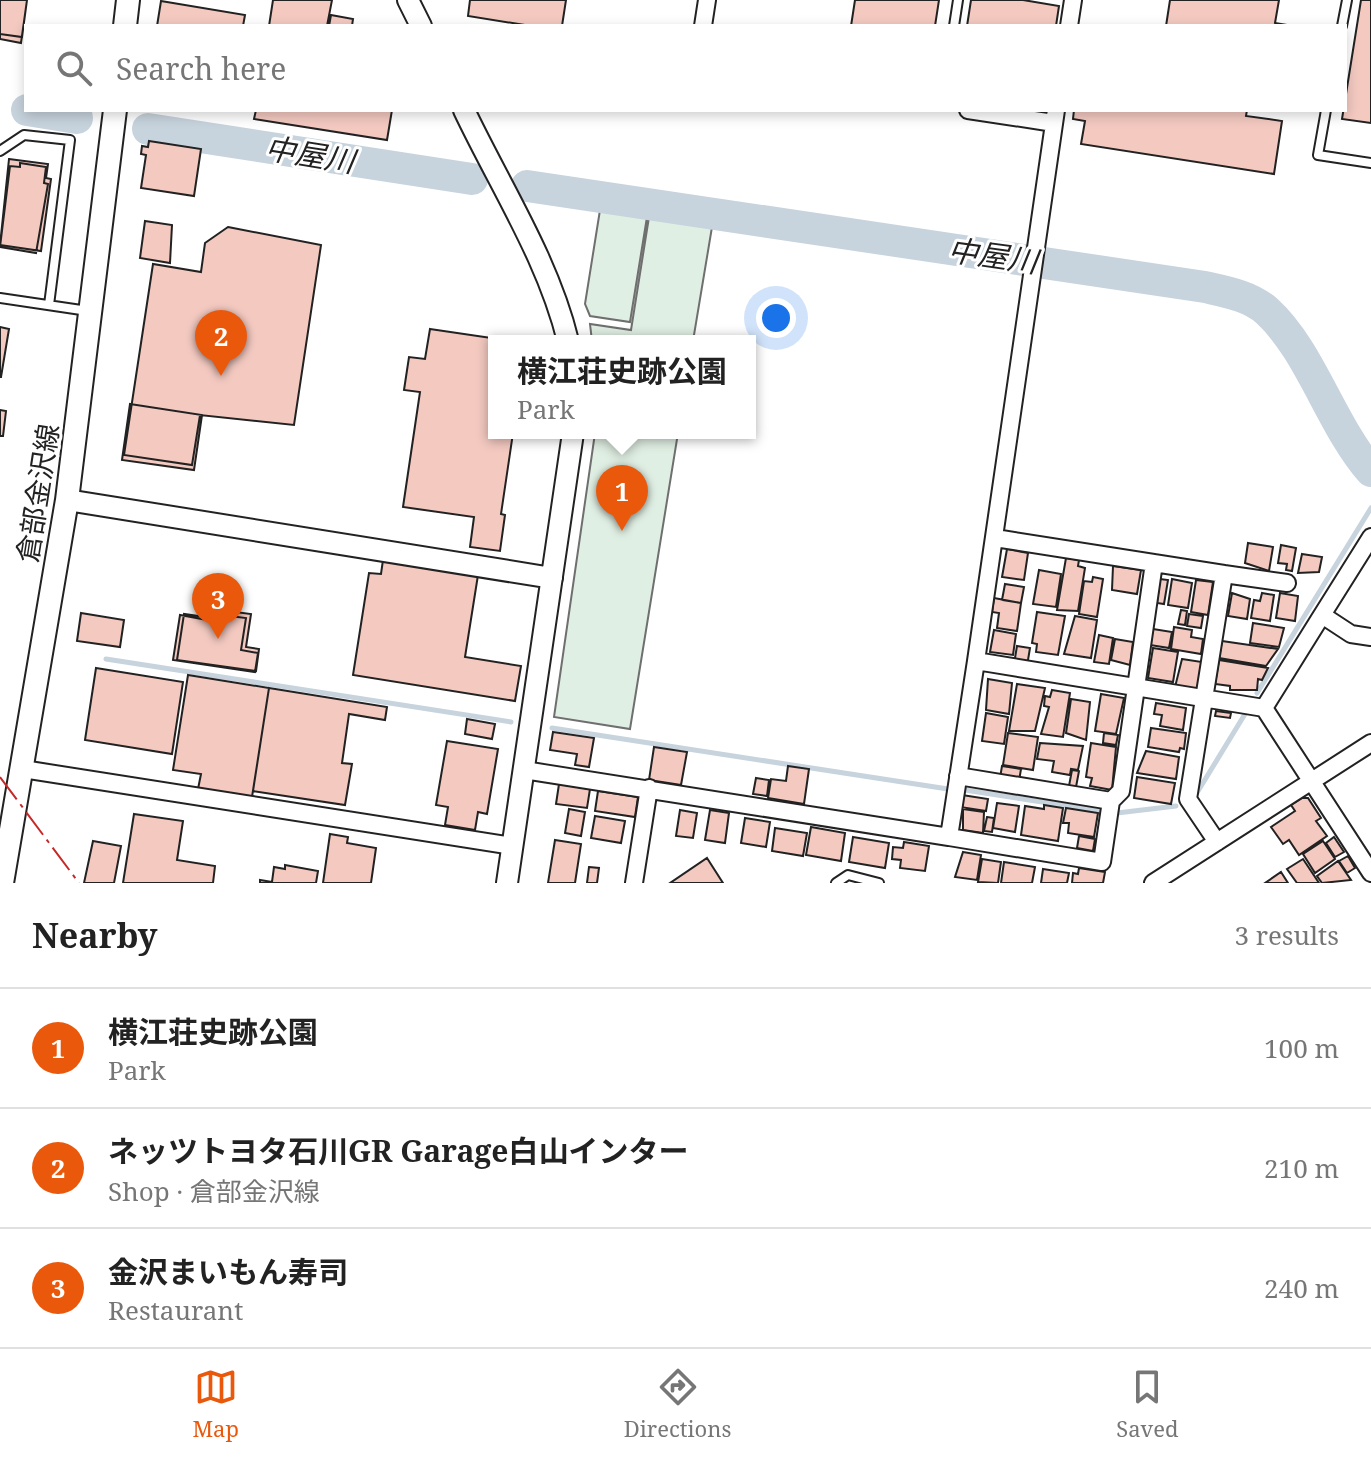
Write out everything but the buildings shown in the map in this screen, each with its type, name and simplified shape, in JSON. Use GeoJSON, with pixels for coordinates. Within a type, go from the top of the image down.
{"type":"FeatureCollection","features":[{"type":"Feature","properties":{"kind":"main road"},"geometry":{"type":"LineString","coordinates":[[125,24],[128,0]]}},
{"type":"Feature","properties":{"kind":"main road","name":"倉部金沢線"},"geometry":{"type":"LineString","coordinates":[[2,883],[67,500],[93,311],[115,112]]}},
{"type":"Feature","properties":{"kind":"street"},"geometry":{"type":"LineString","coordinates":[[408,0],[420,24]]}},
{"type":"Feature","properties":{"kind":"street"},"geometry":{"type":"LineString","coordinates":[[703,24],[707,0]]}},
{"type":"Feature","properties":{"kind":"street"},"geometry":{"type":"LineString","coordinates":[[1069,24],[1073,0]]}},
{"type":"Feature","properties":{"kind":"street"},"geometry":{"type":"LineString","coordinates":[[465,112],[538,258],[560,308],[567,335]]}},
{"type":"Feature","properties":{"kind":"street"},"geometry":{"type":"LineString","coordinates":[[949,837],[1055,117],[993,112]]}},
{"type":"Feature","properties":{"kind":"street"},"geometry":{"type":"LineString","coordinates":[[507,883],[572,439]]}},
{"type":"Feature","properties":{"kind":"street"},"geometry":{"type":"LineString","coordinates":[[67,500],[552,578]]}},
{"type":"Feature","properties":{"kind":"street"},"geometry":{"type":"LineString","coordinates":[[1264,708],[1371,537]]}},
{"type":"Feature","properties":{"kind":"street"},"geometry":{"type":"LineString","coordinates":[[995,538],[1287,583]]}},
{"type":"Feature","properties":{"kind":"street"},"geometry":{"type":"LineString","coordinates":[[524,770],[1102,862],[1111,801],[1121,791],[1154,563]]}},
{"type":"Feature","properties":{"kind":"street"},"geometry":{"type":"LineString","coordinates":[[1217,842],[1188,799],[1224,574]]}},
{"type":"Feature","properties":{"kind":"street"},"geometry":{"type":"LineString","coordinates":[[1322,615],[1351,634],[1371,637]]}},
{"type":"Feature","properties":{"kind":"street"},"geometry":{"type":"LineString","coordinates":[[976,661],[1264,708],[1371,873]]}},
{"type":"Feature","properties":{"kind":"street"},"geometry":{"type":"LineString","coordinates":[[1153,883],[1371,743]]}},
{"type":"Feature","properties":{"kind":"street"},"geometry":{"type":"LineString","coordinates":[[23,769],[512,846]]}},
{"type":"Feature","properties":{"kind":"street"},"geometry":{"type":"LineString","coordinates":[[958,776],[1111,801]]}},
{"type":"Feature","properties":{"kind":"street"},"geometry":{"type":"LineString","coordinates":[[634,883],[649,788]]}},
{"type":"Feature","properties":{"kind":"lane"},"geometry":{"type":"LineString","coordinates":[[954,24],[958,0]]}},
{"type":"Feature","properties":{"kind":"lane"},"geometry":{"type":"LineString","coordinates":[[1342,24],[1347,0]]}},
{"type":"Feature","properties":{"kind":"lane"},"geometry":{"type":"LineString","coordinates":[[1326,112],[1318,155],[1371,163]]}},
{"type":"Feature","properties":{"kind":"lane"},"geometry":{"type":"LineString","coordinates":[[0,151],[24,135],[70,140],[49,305]]}},
{"type":"Feature","properties":{"kind":"lane"},"geometry":{"type":"LineString","coordinates":[[0,298],[93,311]]}},
{"type":"Feature","properties":{"kind":"lane"},"geometry":{"type":"LineString","coordinates":[[836,883],[848,875],[879,883]]}},
{"type":"Feature","properties":{"kind":"green space"},"geometry":{"type":"Polygon","coordinates":[[[600,210],[647,217],[630,322],[590,316],[585,304],[600,210]]]}},
{"type":"Feature","properties":{"kind":"green space"},"geometry":{"type":"Polygon","coordinates":[[[649,217],[712,227],[694,335],[591,335],[590,324],[631,330],[649,217]]]}},
{"type":"Feature","properties":{"kind":"green space"},"geometry":{"type":"Polygon","coordinates":[[[594,439],[677,439],[630,729],[554,717],[594,439]]]}},
{"type":"Feature","properties":{"kind":"waterway","name":"中屋川"},"geometry":{"type":"LineString","coordinates":[[40,112],[77,118]]}},
{"type":"Feature","properties":{"kind":"waterway","name":"中屋川"},"geometry":{"type":"LineString","coordinates":[[148,129],[472,179]]}},
{"type":"Feature","properties":{"kind":"waterway","name":"中屋川"},"geometry":{"type":"LineString","coordinates":[[527,186],[1205,287],[1238,295],[1267,311],[1282,327],[1309,367],[1344,433],[1371,471]]}},
{"type":"Feature","properties":{"kind":"waterway"},"geometry":{"type":"LineString","coordinates":[[1257,693],[1371,508]]}},
{"type":"Feature","properties":{"kind":"waterway"},"geometry":{"type":"LineString","coordinates":[[106,659],[511,722]]}},
{"type":"Feature","properties":{"kind":"waterway"},"geometry":{"type":"LineString","coordinates":[[1195,796],[1245,714]]}},
{"type":"Feature","properties":{"kind":"waterway"},"geometry":{"type":"LineString","coordinates":[[552,728],[948,789]]}},
{"type":"Feature","properties":{"kind":"waterway"},"geometry":{"type":"LineString","coordinates":[[965,790],[1100,811]]}},
{"type":"Feature","properties":{"kind":"waterway"},"geometry":{"type":"LineString","coordinates":[[1117,813],[1176,806]]}},
{"type":"Feature","properties":{"kind":"power"},"geometry":{"type":"LineString","coordinates":[[0,777],[79,883]]}},
{"type":"Feature","properties":{"kind":"place","name":"ネッツトヨタ石川GR Garage白山インター"},"geometry":{"type":"Point","coordinates":[221,376]}},
{"type":"Feature","properties":{"kind":"place","name":"横江荘史跡公園"},"geometry":{"type":"Point","coordinates":[622,531]}},
{"type":"Feature","properties":{"kind":"place","name":"金沢まいもん寿司"},"geometry":{"type":"Point","coordinates":[218,639]}}]}
